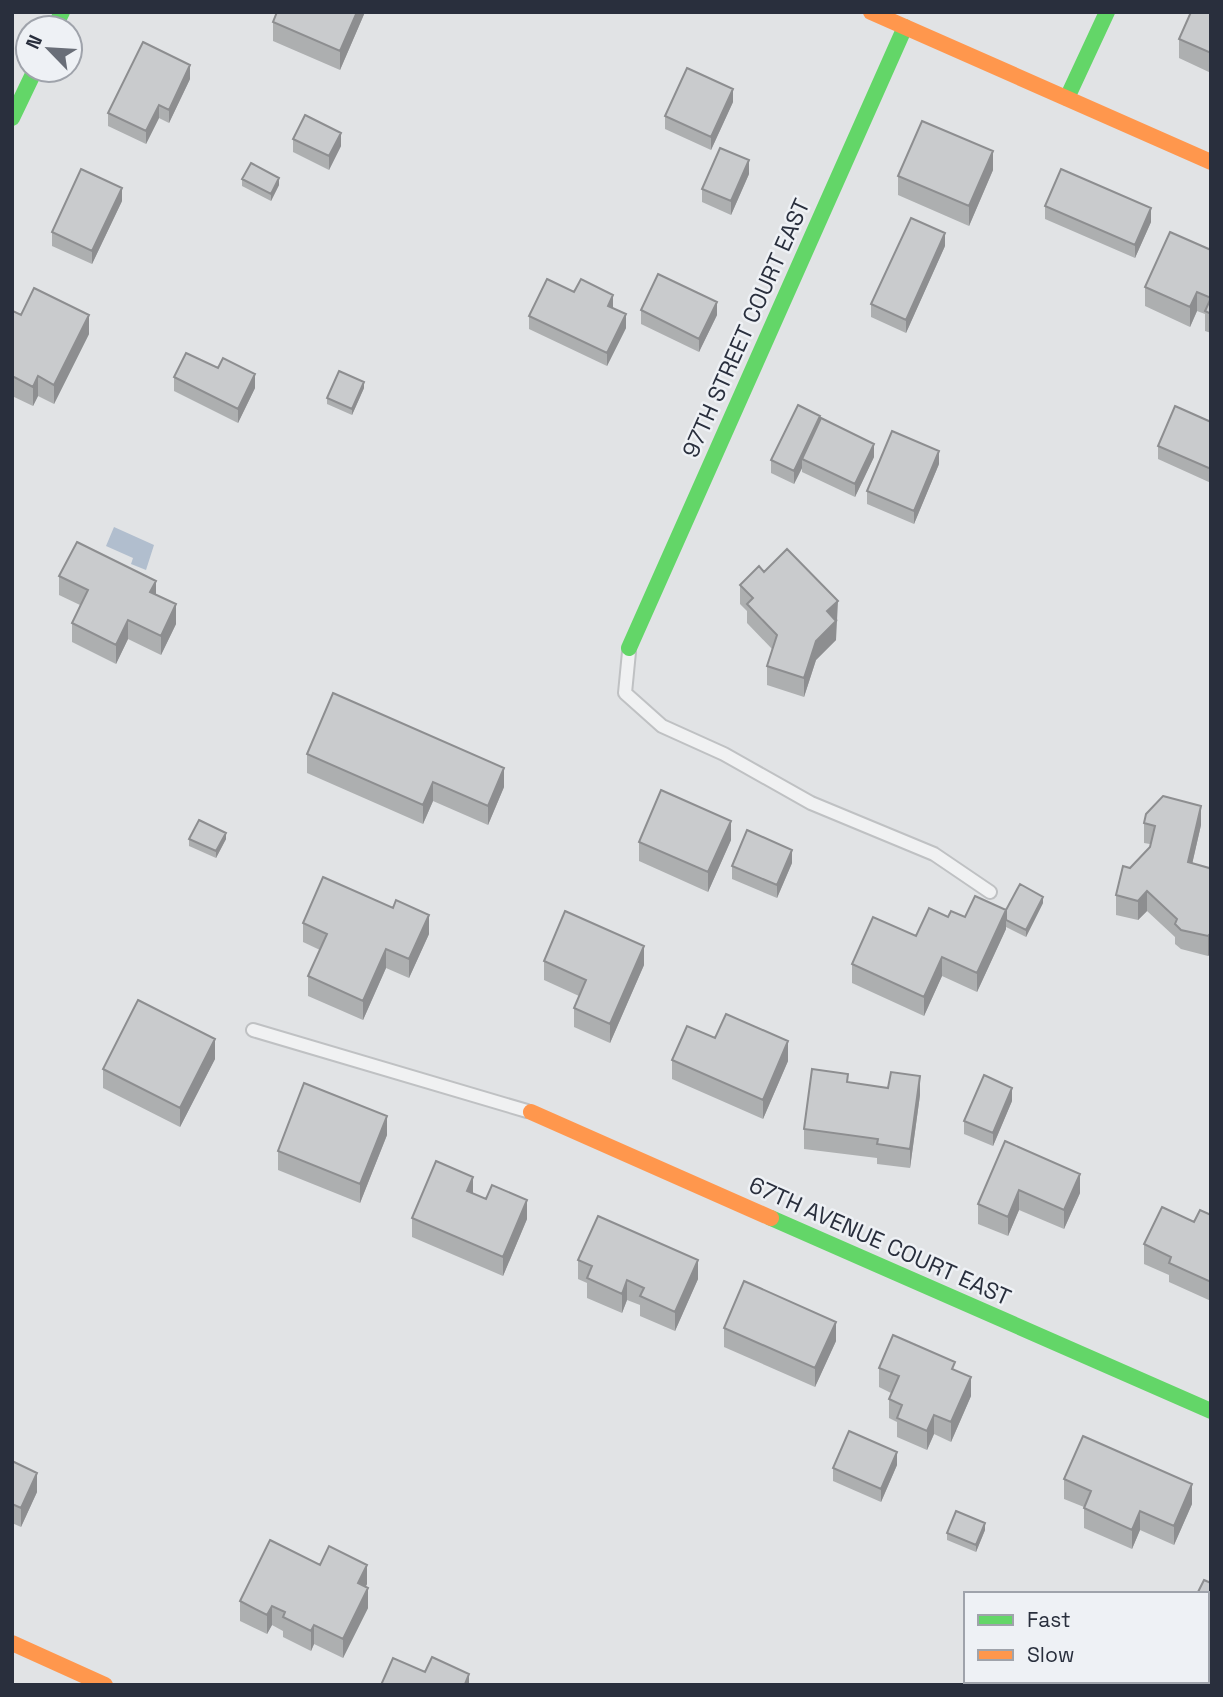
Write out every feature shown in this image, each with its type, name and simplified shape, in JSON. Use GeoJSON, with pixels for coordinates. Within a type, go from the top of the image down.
{"type":"FeatureCollection","features":[{"type":"Feature","properties":{"kind":"street"},"geometry":{"type":"LineString","coordinates":[[871,12],[1211,162]]}},
{"type":"Feature","properties":{"kind":"street"},"geometry":{"type":"LineString","coordinates":[[1067,99],[1107,12]]}},
{"type":"Feature","properties":{"kind":"street","name":"97TH STREET COURT EAST"},"geometry":{"type":"LineString","coordinates":[[629,648],[905,27]]}},
{"type":"Feature","properties":{"kind":"street"},"geometry":{"type":"LineString","coordinates":[[12,118],[28,84]]}},
{"type":"Feature","properties":{"kind":"street","name":"67TH AVENUE COURT EAST"},"geometry":{"type":"LineString","coordinates":[[531,1112],[1211,1411]]}},
{"type":"Feature","properties":{"kind":"street"},"geometry":{"type":"LineString","coordinates":[[12,1643],[105,1685]]}},
{"type":"Feature","properties":{"kind":"lane"},"geometry":{"type":"LineString","coordinates":[[629,648],[625,693],[662,726],[724,754],[811,803],[934,854],[990,892]]}},
{"type":"Feature","properties":{"kind":"lane"},"geometry":{"type":"LineString","coordinates":[[253,1030],[531,1112]]}},
{"type":"Feature","properties":{"kind":"water"},"geometry":{"type":"Polygon","coordinates":[[[114,527],[154,545],[146,570],[131,564],[133,558],[106,546],[114,527]]]}},
{"type":"Feature","properties":{"kind":"building"},"geometry":{"type":"Polygon","coordinates":[[[277,12],[357,12],[340,51],[273,22],[277,12]]]}},
{"type":"Feature","properties":{"kind":"building"},"geometry":{"type":"Polygon","coordinates":[[[1191,12],[1211,12],[1211,53],[1179,39],[1191,12]]]}},
{"type":"Feature","properties":{"kind":"building"},"geometry":{"type":"Polygon","coordinates":[[[143,42],[190,65],[169,110],[159,105],[146,131],[108,113],[143,42]]]}},
{"type":"Feature","properties":{"kind":"building"},"geometry":{"type":"Polygon","coordinates":[[[687,68],[733,89],[711,137],[665,116],[687,68]]]}},
{"type":"Feature","properties":{"kind":"building"},"geometry":{"type":"Polygon","coordinates":[[[305,115],[341,133],[329,156],[293,139],[305,115]]]}},
{"type":"Feature","properties":{"kind":"building"},"geometry":{"type":"Polygon","coordinates":[[[922,121],[993,151],[969,206],[898,176],[922,121]]]}},
{"type":"Feature","properties":{"kind":"building"},"geometry":{"type":"Polygon","coordinates":[[[720,148],[749,160],[731,201],[702,189],[720,148]]]}},
{"type":"Feature","properties":{"kind":"building"},"geometry":{"type":"Polygon","coordinates":[[[251,163],[279,178],[271,194],[242,179],[251,163]]]}},
{"type":"Feature","properties":{"kind":"building"},"geometry":{"type":"Polygon","coordinates":[[[81,169],[122,188],[92,251],[52,232],[81,169]]]}},
{"type":"Feature","properties":{"kind":"building"},"geometry":{"type":"Polygon","coordinates":[[[1061,169],[1151,208],[1135,245],[1045,206],[1061,169]]]}},
{"type":"Feature","properties":{"kind":"building"},"geometry":{"type":"Polygon","coordinates":[[[911,218],[945,233],[906,320],[871,304],[911,218]]]}},
{"type":"Feature","properties":{"kind":"building"},"geometry":{"type":"Polygon","coordinates":[[[1170,232],[1211,250],[1211,298],[1197,292],[1190,307],[1145,287],[1170,232]]]}},
{"type":"Feature","properties":{"kind":"building"},"geometry":{"type":"Polygon","coordinates":[[[658,274],[717,302],[699,339],[641,310],[658,274]]]}},
{"type":"Feature","properties":{"kind":"building"},"geometry":{"type":"Polygon","coordinates":[[[547,279],[574,292],[581,279],[613,295],[608,306],[626,314],[607,353],[529,316],[547,279]]]}},
{"type":"Feature","properties":{"kind":"building"},"geometry":{"type":"Polygon","coordinates":[[[34,288],[89,315],[54,385],[38,376],[33,387],[12,376],[12,313],[13,311],[21,315],[34,288]]]}},
{"type":"Feature","properties":{"kind":"building"},"geometry":{"type":"Polygon","coordinates":[[[1211,298],[1211,314],[1205,311],[1211,298]]]}},
{"type":"Feature","properties":{"kind":"building"},"geometry":{"type":"Polygon","coordinates":[[[186,353],[218,368],[223,358],[255,374],[238,409],[174,377],[186,353]]]}},
{"type":"Feature","properties":{"kind":"building"},"geometry":{"type":"Polygon","coordinates":[[[339,371],[364,382],[352,409],[327,398],[339,371]]]}},
{"type":"Feature","properties":{"kind":"building"},"geometry":{"type":"Polygon","coordinates":[[[798,405],[820,416],[794,471],[771,460],[798,405]]]}},
{"type":"Feature","properties":{"kind":"building"},"geometry":{"type":"Polygon","coordinates":[[[1175,406],[1211,422],[1211,469],[1158,446],[1175,406]]]}},
{"type":"Feature","properties":{"kind":"building"},"geometry":{"type":"Polygon","coordinates":[[[821,418],[874,444],[855,484],[802,459],[821,418]]]}},
{"type":"Feature","properties":{"kind":"building"},"geometry":{"type":"Polygon","coordinates":[[[892,431],[939,451],[914,511],[867,491],[892,431]]]}},
{"type":"Feature","properties":{"kind":"building"},"geometry":{"type":"Polygon","coordinates":[[[77,542],[156,581],[150,592],[176,604],[161,636],[128,620],[116,645],[72,623],[88,590],[59,576],[77,542]]]}},
{"type":"Feature","properties":{"kind":"building"},"geometry":{"type":"Polygon","coordinates":[[[787,549],[838,601],[827,611],[836,621],[816,641],[804,678],[767,666],[777,635],[747,604],[753,598],[740,585],[759,566],[764,572],[787,549]]]}},
{"type":"Feature","properties":{"kind":"building"},"geometry":{"type":"Polygon","coordinates":[[[333,693],[504,768],[488,806],[433,782],[423,805],[307,754],[333,693]]]}},
{"type":"Feature","properties":{"kind":"building"},"geometry":{"type":"Polygon","coordinates":[[[661,790],[731,821],[708,872],[639,842],[661,790]]]}},
{"type":"Feature","properties":{"kind":"building"},"geometry":{"type":"Polygon","coordinates":[[[1163,796],[1201,806],[1188,862],[1211,870],[1211,933],[1208,936],[1181,930],[1175,924],[1177,919],[1147,891],[1138,901],[1116,895],[1123,866],[1130,868],[1150,847],[1155,826],[1144,823],[1146,814],[1163,796]]]}},
{"type":"Feature","properties":{"kind":"building"},"geometry":{"type":"Polygon","coordinates":[[[199,820],[226,833],[216,851],[189,839],[199,820]]]}},
{"type":"Feature","properties":{"kind":"building"},"geometry":{"type":"Polygon","coordinates":[[[747,830],[792,850],[777,885],[732,866],[747,830]]]}},
{"type":"Feature","properties":{"kind":"building"},"geometry":{"type":"Polygon","coordinates":[[[323,877],[393,908],[396,900],[429,915],[409,959],[386,949],[363,1001],[308,976],[327,934],[303,923],[323,877]]]}},
{"type":"Feature","properties":{"kind":"building"},"geometry":{"type":"Polygon","coordinates":[[[1020,884],[1043,897],[1026,930],[1006,920],[1006,910],[1020,884]]]}},
{"type":"Feature","properties":{"kind":"building"},"geometry":{"type":"Polygon","coordinates":[[[975,896],[1006,910],[977,973],[942,957],[924,997],[852,964],[873,917],[916,936],[929,908],[948,917],[951,911],[965,917],[975,896]]]}},
{"type":"Feature","properties":{"kind":"building"},"geometry":{"type":"Polygon","coordinates":[[[565,911],[644,946],[610,1024],[574,1008],[586,980],[544,961],[565,911]]]}},
{"type":"Feature","properties":{"kind":"building"},"geometry":{"type":"Polygon","coordinates":[[[138,1000],[215,1039],[180,1108],[103,1069],[138,1000]]]}},
{"type":"Feature","properties":{"kind":"building"},"geometry":{"type":"Polygon","coordinates":[[[726,1014],[788,1041],[763,1100],[672,1060],[687,1026],[715,1038],[726,1014]]]}},
{"type":"Feature","properties":{"kind":"building"},"geometry":{"type":"Polygon","coordinates":[[[812,1069],[848,1074],[847,1082],[888,1088],[891,1072],[920,1076],[910,1149],[877,1144],[878,1139],[804,1129],[812,1069]]]}},
{"type":"Feature","properties":{"kind":"building"},"geometry":{"type":"Polygon","coordinates":[[[984,1075],[1012,1088],[993,1133],[964,1121],[984,1075]]]}},
{"type":"Feature","properties":{"kind":"building"},"geometry":{"type":"Polygon","coordinates":[[[304,1083],[387,1116],[360,1184],[278,1151],[304,1083]]]}},
{"type":"Feature","properties":{"kind":"building"},"geometry":{"type":"Polygon","coordinates":[[[1005,1141],[1080,1174],[1064,1210],[1019,1190],[1008,1217],[978,1204],[1005,1141]]]}},
{"type":"Feature","properties":{"kind":"building"},"geometry":{"type":"Polygon","coordinates":[[[436,1161],[473,1177],[467,1191],[486,1199],[492,1185],[527,1200],[503,1257],[412,1218],[436,1161]]]}},
{"type":"Feature","properties":{"kind":"building"},"geometry":{"type":"Polygon","coordinates":[[[1162,1207],[1194,1222],[1200,1210],[1211,1215],[1211,1282],[1169,1263],[1171,1257],[1144,1244],[1162,1207]]]}},
{"type":"Feature","properties":{"kind":"building"},"geometry":{"type":"Polygon","coordinates":[[[598,1216],[698,1260],[675,1312],[640,1296],[644,1288],[627,1280],[622,1294],[587,1278],[592,1266],[578,1260],[598,1216]]]}},
{"type":"Feature","properties":{"kind":"building"},"geometry":{"type":"Polygon","coordinates":[[[744,1281],[836,1322],[815,1368],[724,1328],[744,1281]]]}},
{"type":"Feature","properties":{"kind":"building"},"geometry":{"type":"Polygon","coordinates":[[[893,1335],[955,1362],[952,1369],[971,1377],[951,1422],[934,1415],[927,1431],[897,1418],[902,1405],[889,1399],[899,1376],[879,1368],[893,1335]]]}},
{"type":"Feature","properties":{"kind":"building"},"geometry":{"type":"Polygon","coordinates":[[[849,1431],[897,1452],[881,1489],[833,1468],[849,1431]]]}},
{"type":"Feature","properties":{"kind":"building"},"geometry":{"type":"Polygon","coordinates":[[[1083,1436],[1192,1484],[1174,1526],[1140,1511],[1132,1530],[1084,1508],[1091,1491],[1064,1479],[1083,1436]]]}},
{"type":"Feature","properties":{"kind":"building"},"geometry":{"type":"Polygon","coordinates":[[[12,1461],[37,1473],[21,1508],[12,1504],[12,1461]]]}},
{"type":"Feature","properties":{"kind":"building"},"geometry":{"type":"Polygon","coordinates":[[[956,1511],[985,1523],[976,1545],[947,1533],[956,1511]]]}},
{"type":"Feature","properties":{"kind":"building"},"geometry":{"type":"Polygon","coordinates":[[[270,1540],[320,1565],[329,1546],[367,1565],[358,1583],[368,1588],[343,1639],[314,1625],[311,1631],[283,1617],[285,1612],[272,1606],[267,1615],[240,1601],[270,1540]]]}},
{"type":"Feature","properties":{"kind":"building"},"geometry":{"type":"Polygon","coordinates":[[[1204,1580],[1211,1583],[1209,1630],[1209,1592],[1198,1592],[1204,1580]]]}},
{"type":"Feature","properties":{"kind":"building"},"geometry":{"type":"Polygon","coordinates":[[[432,1657],[469,1674],[466,1685],[381,1685],[393,1658],[425,1672],[432,1657]]]}},
{"type":"Feature","properties":{"kind":"traffic: fast"},"geometry":{"type":"LineString","coordinates":[[1067,98],[1107,12]]}},
{"type":"Feature","properties":{"kind":"traffic: fast"},"geometry":{"type":"LineString","coordinates":[[629,648],[905,27]]}},
{"type":"Feature","properties":{"kind":"traffic: fast"},"geometry":{"type":"LineString","coordinates":[[12,118],[28,84]]}},
{"type":"Feature","properties":{"kind":"traffic: fast"},"geometry":{"type":"LineString","coordinates":[[771,1218],[1211,1411]]}},
{"type":"Feature","properties":{"kind":"traffic: slow"},"geometry":{"type":"LineString","coordinates":[[871,12],[1211,162]]}},
{"type":"Feature","properties":{"kind":"traffic: slow"},"geometry":{"type":"LineString","coordinates":[[531,1112],[771,1218]]}},
{"type":"Feature","properties":{"kind":"traffic: slow"},"geometry":{"type":"LineString","coordinates":[[12,1643],[105,1685]]}}]}
